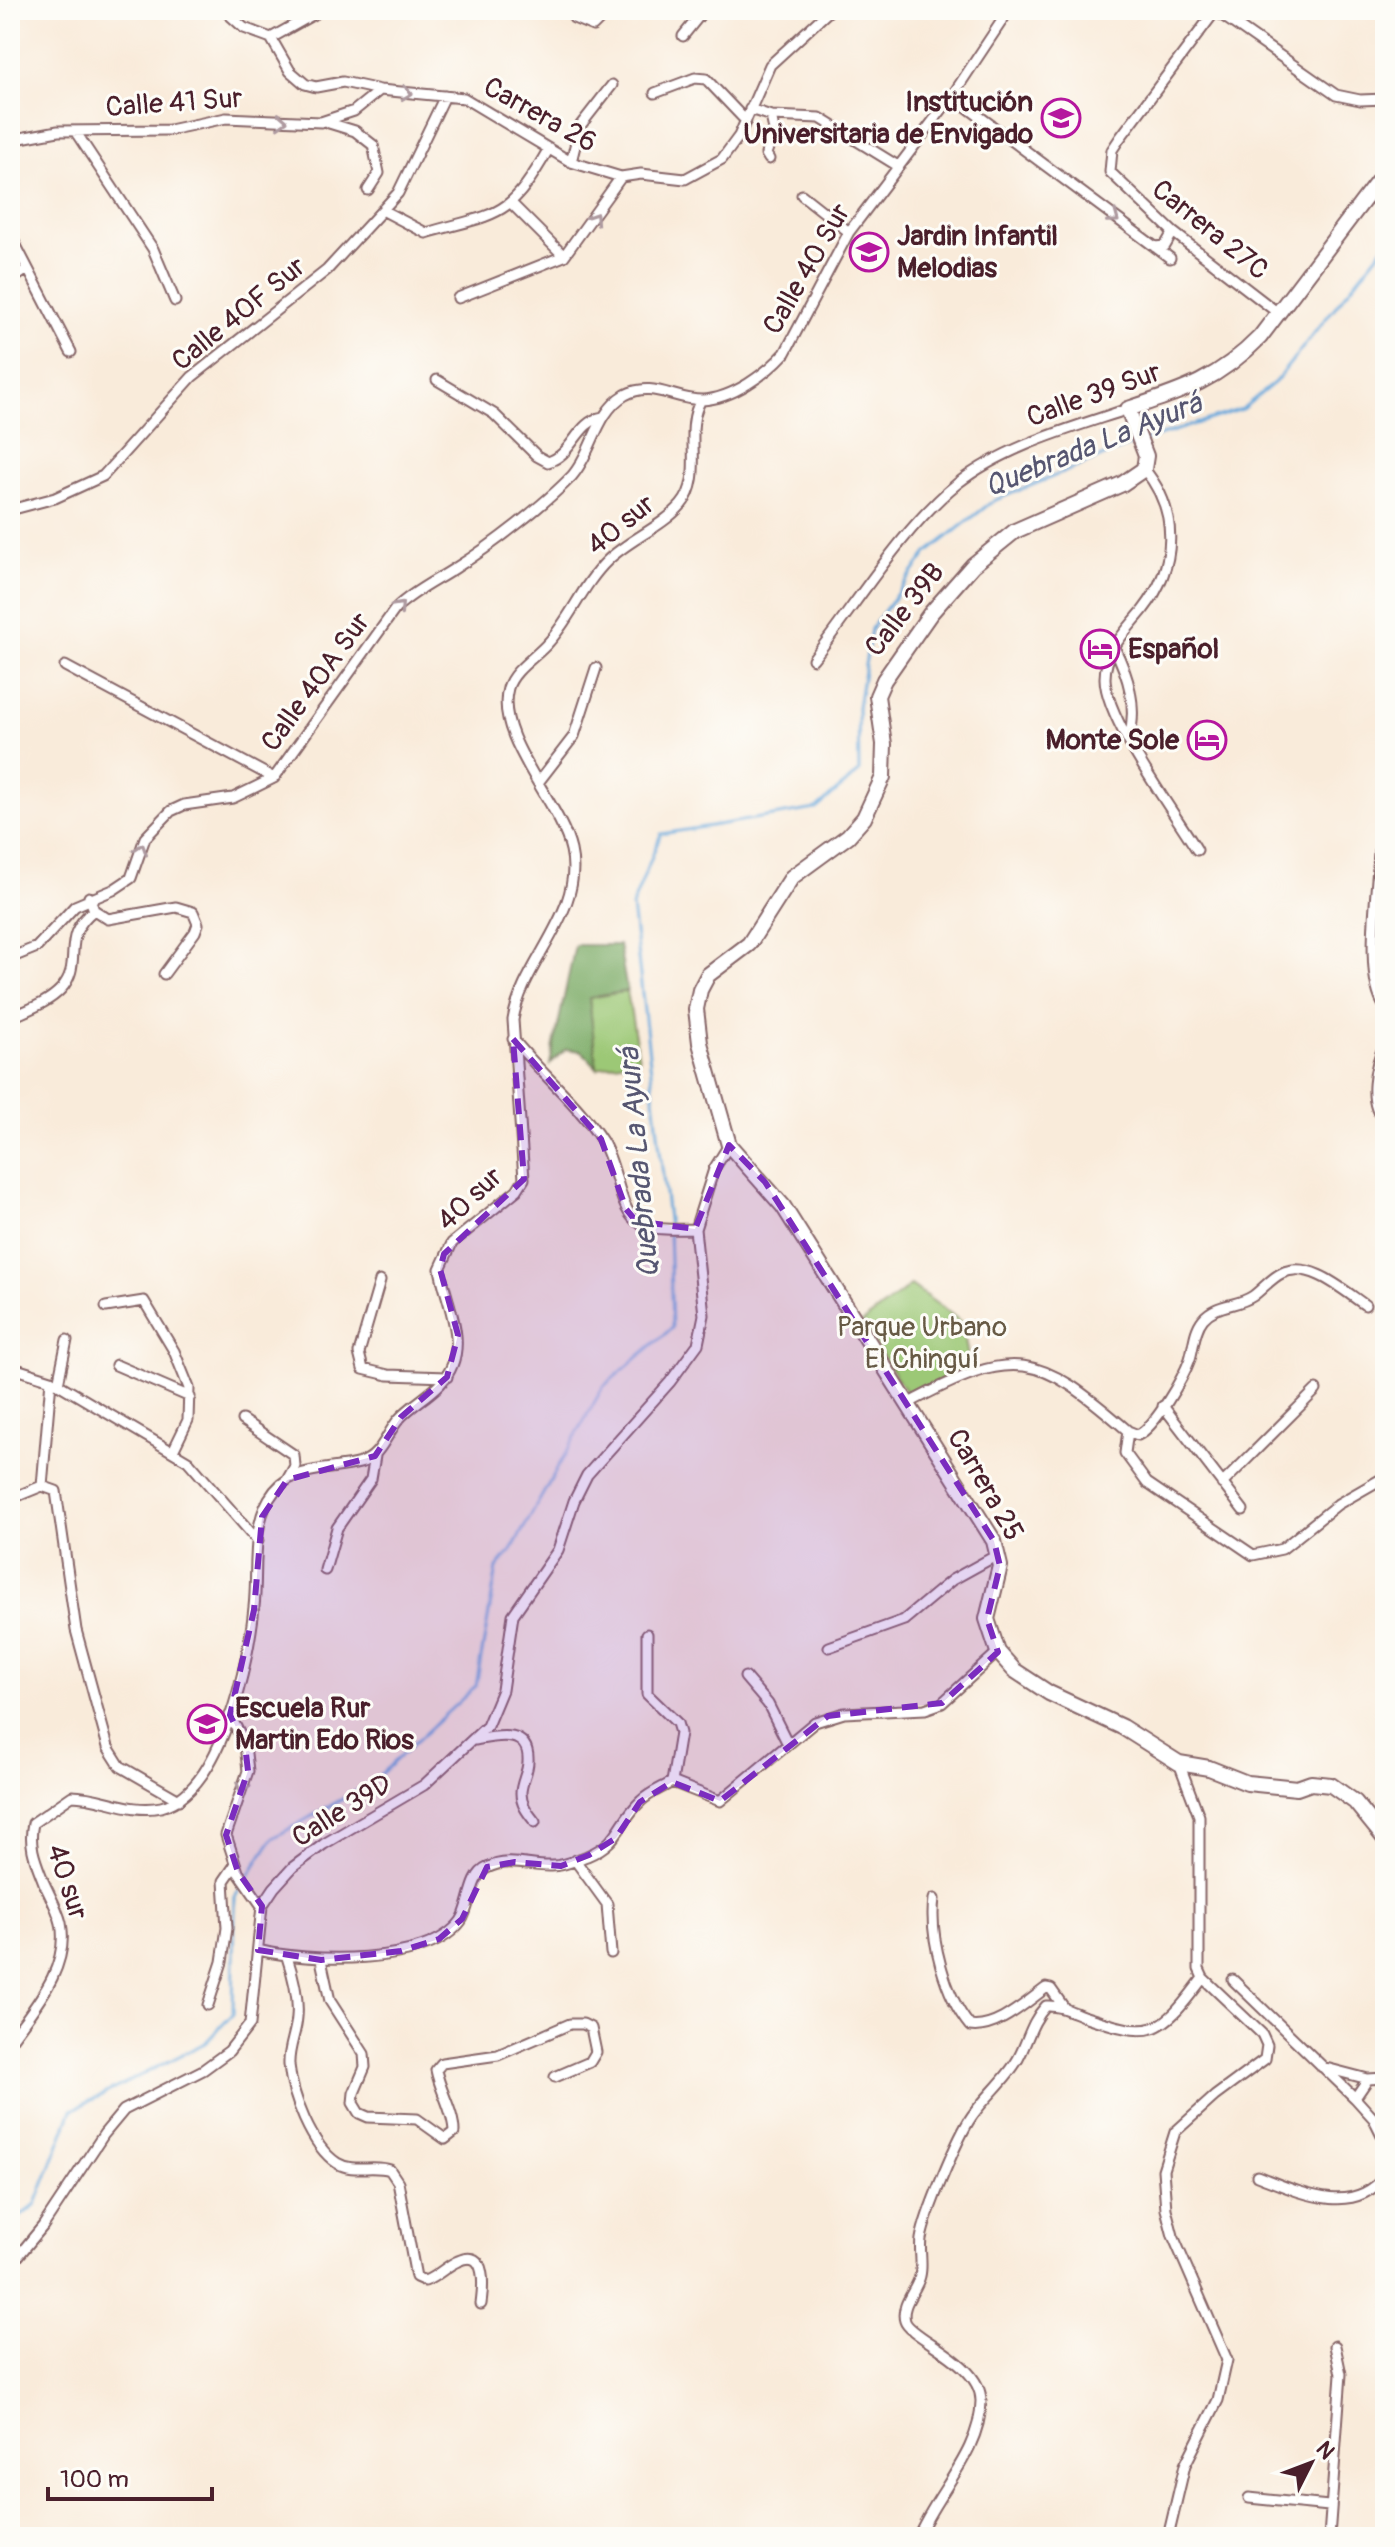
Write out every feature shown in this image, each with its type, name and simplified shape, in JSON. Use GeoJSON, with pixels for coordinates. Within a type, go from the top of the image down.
{"type":"FeatureCollection","features":[{"type":"Feature","properties":{"kind":"street"},"geometry":{"type":"LineString","coordinates":[[224,10],[256,34],[271,38],[321,10]]}},
{"type":"Feature","properties":{"kind":"street"},"geometry":{"type":"LineString","coordinates":[[574,18],[593,26],[609,10]]}},
{"type":"Feature","properties":{"kind":"street"},"geometry":{"type":"LineString","coordinates":[[683,36],[704,10]]}},
{"type":"Feature","properties":{"kind":"street"},"geometry":{"type":"LineString","coordinates":[[655,93],[695,78],[706,79],[746,121],[770,65],[830,10]]}},
{"type":"Feature","properties":{"kind":"street","name":"Calle 40 Sur"},"geometry":{"type":"LineString","coordinates":[[701,400],[749,382],[771,368],[785,353],[849,232],[952,96],[1009,10]]}},
{"type":"Feature","properties":{"kind":"street"},"geometry":{"type":"LineString","coordinates":[[1216,10],[1336,95],[1360,100],[1385,99]]}},
{"type":"Feature","properties":{"kind":"street","name":"Carrera 27C"},"geometry":{"type":"LineString","coordinates":[[1216,10],[1112,150],[1110,172],[1115,181],[1173,232],[1278,313]]}},
{"type":"Feature","properties":{"kind":"street","name":"Carrera 26"},"geometry":{"type":"LineString","coordinates":[[271,38],[290,71],[305,84],[316,87],[343,82],[478,103],[571,162],[621,177],[641,174],[685,179],[714,166],[730,150],[746,121]]}},
{"type":"Feature","properties":{"kind":"street"},"geometry":{"type":"LineString","coordinates":[[571,162],[580,126],[612,85]]}},
{"type":"Feature","properties":{"kind":"street","name":"Calle 41 Sur"},"geometry":{"type":"LineString","coordinates":[[10,140],[75,131],[169,130],[226,118],[321,122],[354,111],[380,90]]}},
{"type":"Feature","properties":{"kind":"street","name":"Calle 40F Sur"},"geometry":{"type":"LineString","coordinates":[[10,510],[55,498],[103,476],[192,377],[305,291],[384,211],[423,146],[445,96]]}},
{"type":"Feature","properties":{"kind":"street"},"geometry":{"type":"LineString","coordinates":[[952,96],[1170,258]]}},
{"type":"Feature","properties":{"kind":"street"},"geometry":{"type":"LineString","coordinates":[[750,109],[771,116],[820,118],[898,166]]}},
{"type":"Feature","properties":{"kind":"street"},"geometry":{"type":"LineString","coordinates":[[769,159],[766,154],[774,130],[771,116]]}},
{"type":"Feature","properties":{"kind":"street"},"geometry":{"type":"LineString","coordinates":[[321,122],[344,126],[373,145],[379,173],[368,190]]}},
{"type":"Feature","properties":{"kind":"street"},"geometry":{"type":"LineString","coordinates":[[75,131],[153,249],[175,301]]}},
{"type":"Feature","properties":{"kind":"street"},"geometry":{"type":"LineString","coordinates":[[384,211],[426,233],[474,222],[512,204],[548,150]]}},
{"type":"Feature","properties":{"kind":"street","name":"Calle 39 Sur"},"geometry":{"type":"LineString","coordinates":[[813,659],[909,535],[960,482],[1007,455],[1187,390],[1222,372],[1260,337],[1385,172]]}},
{"type":"Feature","properties":{"kind":"street"},"geometry":{"type":"LineString","coordinates":[[458,298],[564,256],[621,177]]}},
{"type":"Feature","properties":{"kind":"street"},"geometry":{"type":"LineString","coordinates":[[802,195],[849,232]]}},
{"type":"Feature","properties":{"kind":"street"},"geometry":{"type":"LineString","coordinates":[[512,204],[564,256]]}},
{"type":"Feature","properties":{"kind":"street"},"geometry":{"type":"LineString","coordinates":[[1155,247],[1165,246],[1173,232]]}},
{"type":"Feature","properties":{"kind":"street"},"geometry":{"type":"LineString","coordinates":[[10,234],[71,352]]}},
{"type":"Feature","properties":{"kind":"street"},"geometry":{"type":"LineString","coordinates":[[10,281],[27,269]]}},
{"type":"Feature","properties":{"kind":"street"},"geometry":{"type":"LineString","coordinates":[[437,380],[494,414],[537,456],[548,462],[568,448],[587,422],[603,417]]}},
{"type":"Feature","properties":{"kind":"street","name":"Calle 40A Sur"},"geometry":{"type":"LineString","coordinates":[[10,958],[37,947],[75,906],[89,897],[113,890],[131,878],[145,838],[171,811],[233,798],[274,778],[396,608],[412,592],[479,552],[552,494],[582,462],[603,417],[621,397],[645,389],[701,400]]}},
{"type":"Feature","properties":{"kind":"street","name":"40 sur"},"geometry":{"type":"LineString","coordinates":[[447,1377],[458,1335],[442,1279],[444,1254],[467,1228],[517,1190],[524,1179],[513,1039],[516,999],[558,923],[572,871],[571,851],[564,830],[509,721],[508,687],[516,674],[560,629],[606,562],[681,505],[690,489],[693,423],[701,400]]}},
{"type":"Feature","properties":{"kind":"street"},"geometry":{"type":"LineString","coordinates":[[1128,409],[1145,463],[1168,512],[1172,536],[1169,559],[1155,594],[1114,647],[1107,664],[1107,693],[1119,725],[1197,850]]}},
{"type":"Feature","properties":{"kind":"street","name":"Calle 39B"},"geometry":{"type":"LineString","coordinates":[[729,1145],[700,1043],[696,1009],[700,990],[708,975],[758,933],[777,895],[792,877],[848,836],[864,818],[883,777],[884,744],[877,696],[884,680],[930,614],[994,547],[1042,516],[1122,484],[1145,463]]}},
{"type":"Feature","properties":{"kind":"street"},"geometry":{"type":"LineString","coordinates":[[1114,647],[1127,677],[1133,706],[1129,738]]}},
{"type":"Feature","properties":{"kind":"street"},"geometry":{"type":"LineString","coordinates":[[65,666],[274,778]]}},
{"type":"Feature","properties":{"kind":"street"},"geometry":{"type":"LineString","coordinates":[[540,780],[574,736],[596,668]]}},
{"type":"Feature","properties":{"kind":"street"},"geometry":{"type":"LineString","coordinates":[[1379,850],[1375,962],[1376,983],[1385,1007]]}},
{"type":"Feature","properties":{"kind":"street"},"geometry":{"type":"LineString","coordinates":[[89,897],[94,910],[108,919],[176,907],[193,912],[198,924],[195,932],[164,974]]}},
{"type":"Feature","properties":{"kind":"street"},"geometry":{"type":"LineString","coordinates":[[10,1018],[54,996],[63,987],[70,974],[74,931],[94,910]]}},
{"type":"Feature","properties":{"kind":"street"},"geometry":{"type":"LineString","coordinates":[[513,1039],[601,1139],[615,1163],[626,1209],[636,1221],[649,1227],[695,1229],[714,1169],[729,1145]]}},
{"type":"Feature","properties":{"kind":"street"},"geometry":{"type":"LineString","coordinates":[[1385,1044],[1378,1061],[1375,1101],[1377,1114],[1385,1121]]}},
{"type":"Feature","properties":{"kind":"street","name":"Carrera 25"},"geometry":{"type":"LineString","coordinates":[[729,1145],[783,1206],[975,1508],[999,1554],[998,1576],[987,1619],[998,1652]]}},
{"type":"Feature","properties":{"kind":"street","name":"Calle 39D"},"geometry":{"type":"LineString","coordinates":[[262,1906],[293,1867],[324,1844],[398,1803],[475,1740],[497,1707],[513,1615],[558,1550],[574,1501],[587,1475],[670,1382],[698,1344],[703,1329],[704,1299],[695,1229]]}},
{"type":"Feature","properties":{"kind":"street"},"geometry":{"type":"LineString","coordinates":[[907,1404],[949,1381],[983,1370],[1031,1365],[1056,1374],[1128,1431],[1138,1435],[1144,1432],[1163,1406],[1188,1364],[1202,1321],[1211,1311],[1248,1299],[1284,1272],[1304,1270],[1365,1305]]}},
{"type":"Feature","properties":{"kind":"street"},"geometry":{"type":"LineString","coordinates":[[380,1281],[359,1353],[363,1369],[388,1375],[447,1377]]}},
{"type":"Feature","properties":{"kind":"street"},"geometry":{"type":"LineString","coordinates":[[106,1307],[139,1299],[149,1305],[183,1370],[190,1397],[188,1420],[173,1451]]}},
{"type":"Feature","properties":{"kind":"street"},"geometry":{"type":"LineString","coordinates":[[42,1486],[55,1382],[67,1340]]}},
{"type":"Feature","properties":{"kind":"street"},"geometry":{"type":"LineString","coordinates":[[116,1365],[190,1397]]}},
{"type":"Feature","properties":{"kind":"street"},"geometry":{"type":"LineString","coordinates":[[10,1367],[55,1382],[173,1451],[210,1482],[258,1541]]}},
{"type":"Feature","properties":{"kind":"street"},"geometry":{"type":"LineString","coordinates":[[325,1570],[337,1528],[371,1479],[375,1456],[401,1417],[447,1377]]}},
{"type":"Feature","properties":{"kind":"street"},"geometry":{"type":"LineString","coordinates":[[1222,1484],[1316,1390]]}},
{"type":"Feature","properties":{"kind":"street"},"geometry":{"type":"LineString","coordinates":[[1163,1406],[1243,1510]]}},
{"type":"Feature","properties":{"kind":"street"},"geometry":{"type":"LineString","coordinates":[[10,1499],[42,1486],[56,1491],[60,1501],[76,1630],[108,1747],[120,1766],[179,1800],[208,1766],[230,1715],[254,1610],[258,1541],[267,1502],[295,1466],[294,1455],[242,1420]]}},
{"type":"Feature","properties":{"kind":"street"},"geometry":{"type":"LineString","coordinates":[[1128,1431],[1125,1453],[1147,1483],[1253,1555],[1282,1549],[1338,1504],[1385,1477]]}},
{"type":"Feature","properties":{"kind":"street"},"geometry":{"type":"LineString","coordinates":[[287,1480],[305,1472],[362,1463],[375,1456]]}},
{"type":"Feature","properties":{"kind":"street"},"geometry":{"type":"LineString","coordinates":[[829,1647],[904,1620],[952,1580],[999,1554]]}},
{"type":"Feature","properties":{"kind":"street"},"geometry":{"type":"LineString","coordinates":[[258,1950],[321,1960],[401,1951],[439,1939],[462,1919],[478,1876],[487,1867],[515,1862],[548,1867],[575,1860],[610,1844],[640,1802],[672,1782],[680,1733],[677,1723],[647,1694],[647,1634]]}},
{"type":"Feature","properties":{"kind":"street"},"geometry":{"type":"LineString","coordinates":[[672,1782],[720,1801],[788,1744],[828,1716],[925,1709],[942,1703],[998,1652],[1028,1680],[1122,1727],[1179,1763],[1209,1768],[1247,1783],[1297,1788],[1311,1783],[1331,1785],[1355,1802],[1385,1839]]}},
{"type":"Feature","properties":{"kind":"street"},"geometry":{"type":"LineString","coordinates":[[745,1677],[768,1704],[788,1744]]}},
{"type":"Feature","properties":{"kind":"street"},"geometry":{"type":"LineString","coordinates":[[10,2266],[43,2226],[104,2134],[124,2110],[203,2070],[229,2051],[250,2024],[262,1906],[250,1893],[237,1869],[226,1835],[248,1771],[245,1745],[230,1715]]}},
{"type":"Feature","properties":{"kind":"street"},"geometry":{"type":"LineString","coordinates":[[475,1740],[508,1734],[519,1739],[527,1749],[528,1763],[521,1795],[535,1822]]}},
{"type":"Feature","properties":{"kind":"street"},"geometry":{"type":"LineString","coordinates":[[1168,2537],[1185,2465],[1218,2400],[1227,2360],[1173,2236],[1162,2183],[1163,2170],[1175,2132],[1215,2096],[1265,2059],[1267,2052],[1262,2034],[1203,1978],[1196,1959],[1201,1870],[1199,1816],[1179,1763]]}},
{"type":"Feature","properties":{"kind":"street","name":"40 sur"},"geometry":{"type":"LineString","coordinates":[[10,2041],[47,1988],[63,1943],[61,1922],[33,1856],[30,1839],[33,1823],[60,1801],[72,1796],[149,1809],[179,1800]]}},
{"type":"Feature","properties":{"kind":"street"},"geometry":{"type":"LineString","coordinates":[[575,1860],[607,1904],[611,1953]]}},
{"type":"Feature","properties":{"kind":"street"},"geometry":{"type":"LineString","coordinates":[[208,2005],[222,1962],[227,1928],[224,1881],[237,1869]]}},
{"type":"Feature","properties":{"kind":"street"},"geometry":{"type":"LineString","coordinates":[[934,1899],[935,1947],[962,2015],[970,2026],[982,2026],[1018,2009],[1046,1988],[1051,1989],[1066,2009]]}},
{"type":"Feature","properties":{"kind":"street"},"geometry":{"type":"LineString","coordinates":[[287,1957],[297,2018],[290,2041],[289,2066],[299,2102],[315,2135],[325,2152],[339,2164],[390,2170],[398,2182],[416,2277],[425,2281],[460,2259],[471,2259],[481,2265],[485,2277],[481,2304]]}},
{"type":"Feature","properties":{"kind":"street"},"geometry":{"type":"LineString","coordinates":[[321,1960],[330,2001],[364,2054],[365,2067],[353,2103],[359,2113],[368,2117],[417,2119],[445,2139],[454,2132],[454,2124],[440,2090],[436,2070],[442,2063],[498,2055],[570,2024],[583,2024],[591,2028],[596,2052],[590,2062],[555,2077]]}},
{"type":"Feature","properties":{"kind":"street"},"geometry":{"type":"LineString","coordinates":[[918,2537],[930,2506],[962,2464],[980,2418],[981,2397],[950,2353],[910,2329],[904,2320],[906,2305],[921,2274],[921,2238],[971,2118],[1018,2060],[1038,2015],[1046,2006],[1066,2009],[1118,2029],[1147,2030],[1159,2027],[1178,2012],[1203,1978]]}},
{"type":"Feature","properties":{"kind":"street"},"geometry":{"type":"LineString","coordinates":[[1233,1980],[1355,2098],[1374,2119],[1385,2141]]}},
{"type":"Feature","properties":{"kind":"street"},"geometry":{"type":"LineString","coordinates":[[1321,2067],[1368,2079],[1385,2078]]}},
{"type":"Feature","properties":{"kind":"street"},"geometry":{"type":"LineString","coordinates":[[1355,2098],[1368,2079]]}},
{"type":"Feature","properties":{"kind":"street"},"geometry":{"type":"LineString","coordinates":[[1257,2176],[1312,2195],[1343,2199],[1358,2198],[1369,2192],[1385,2176]]}},
{"type":"Feature","properties":{"kind":"street"},"geometry":{"type":"LineString","coordinates":[[1329,2537],[1341,2374],[1335,2346]]}},
{"type":"Feature","properties":{"kind":"street"},"geometry":{"type":"LineString","coordinates":[[1249,2498],[1329,2506]]}},
{"type":"Feature","properties":{"kind":"highlighted area"},"geometry":{"type":"Polygon","coordinates":[[[513,1039],[601,1139],[626,1209],[636,1221],[695,1229],[729,1145],[765,1182],[994,1541],[1000,1566],[987,1619],[998,1652],[942,1703],[828,1716],[720,1801],[672,1782],[640,1802],[616,1838],[589,1855],[561,1866],[515,1862],[487,1867],[462,1919],[439,1939],[401,1951],[321,1960],[258,1950],[262,1906],[238,1872],[226,1835],[248,1771],[245,1745],[230,1715],[254,1610],[262,1517],[287,1480],[375,1456],[401,1417],[447,1377],[458,1335],[440,1269],[444,1254],[524,1179],[513,1039]]]}},
{"type":"Feature","properties":{"kind":"green space"},"geometry":{"type":"Polygon","coordinates":[[[575,945],[619,945],[627,991],[589,998],[597,1068],[582,1051],[566,1049],[550,1064],[575,945]]]}},
{"type":"Feature","properties":{"kind":"green space"},"geometry":{"type":"Polygon","coordinates":[[[627,991],[639,1059],[597,1068],[589,998],[627,991]]]}},
{"type":"Feature","properties":{"kind":"green space","name":"Parque Urbano El Chinguí"},"geometry":{"type":"Polygon","coordinates":[[[911,1285],[962,1322],[970,1368],[908,1396],[862,1323],[911,1285]]]}},
{"type":"Feature","properties":{"kind":"waterway","name":"Quebrada La Ayurá"},"geometry":{"type":"LineString","coordinates":[[1143,441],[1242,409],[1275,382],[1385,245]]}},
{"type":"Feature","properties":{"kind":"waterway","name":"Quebrada La Ayurá"},"geometry":{"type":"LineString","coordinates":[[10,2225],[36,2204],[72,2110],[205,2043],[233,2014],[235,1897],[273,1838],[371,1783],[476,1686],[497,1568],[511,1551],[603,1387],[672,1328],[669,1228],[632,906],[661,834],[816,809],[859,772],[858,707],[871,629],[927,553],[993,501],[1136,443]]}},
{"type":"Feature","properties":{"kind":"place","name":"Institución Universitaria de Envigado"},"geometry":{"type":"Point","coordinates":[1061,118]}},
{"type":"Feature","properties":{"kind":"place","name":"Jardin Infantil Melodias"},"geometry":{"type":"Point","coordinates":[869,252]}},
{"type":"Feature","properties":{"kind":"place","name":"Español"},"geometry":{"type":"Point","coordinates":[1100,649]}},
{"type":"Feature","properties":{"kind":"place","name":"Monte Sole"},"geometry":{"type":"Point","coordinates":[1207,740]}},
{"type":"Feature","properties":{"kind":"place","name":"Escuela Rur Martin Edo Rios"},"geometry":{"type":"Point","coordinates":[207,1724]}}]}
